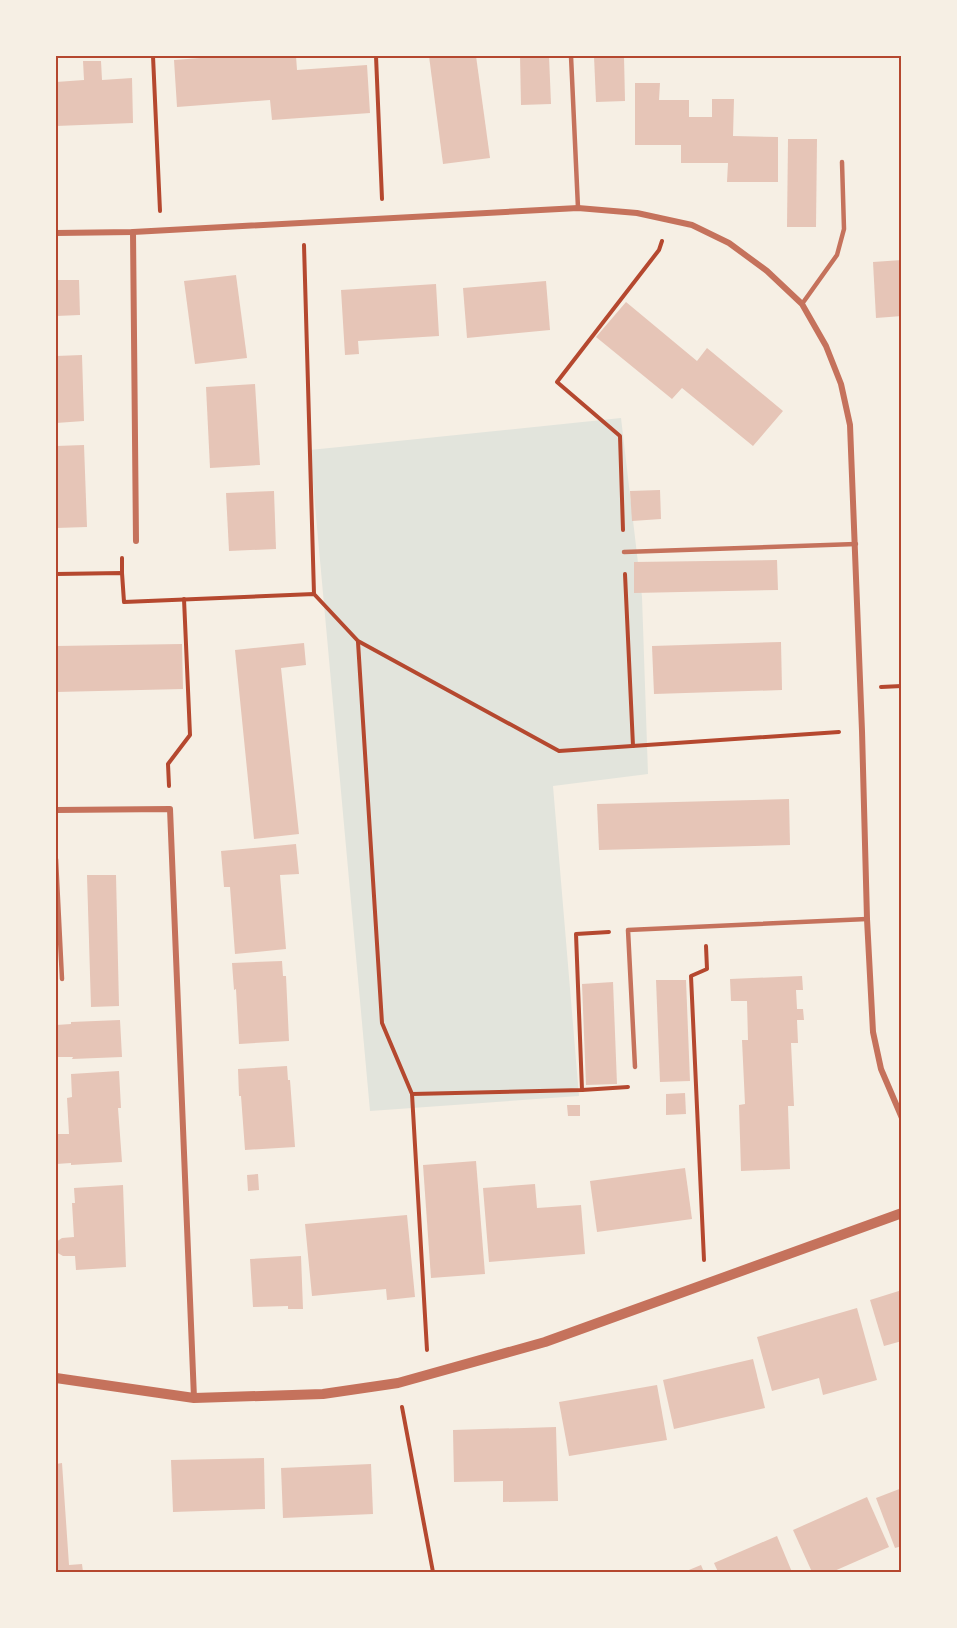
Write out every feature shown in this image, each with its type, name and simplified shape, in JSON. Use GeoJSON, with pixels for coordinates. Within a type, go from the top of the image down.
{"type":"FeatureCollection","features":[{"type":"Feature","properties":{"kind":"street"},"geometry":{"type":"LineString","coordinates":[[56,233],[161,231],[578,208],[637,213],[692,225],[729,243],[767,271],[802,304],[826,346],[841,384],[850,425],[873,1032],[881,1069],[902,1118]]}},
{"type":"Feature","properties":{"kind":"street"},"geometry":{"type":"LineString","coordinates":[[133,232],[136,541]]}},
{"type":"Feature","properties":{"kind":"street"},"geometry":{"type":"LineString","coordinates":[[56,810],[170,809],[194,1398]]}},
{"type":"Feature","properties":{"kind":"street"},"geometry":{"type":"LineString","coordinates":[[56,1378],[194,1398],[323,1394],[398,1383],[545,1342],[902,1213]]}},
{"type":"Feature","properties":{"kind":"lane"},"geometry":{"type":"LineString","coordinates":[[571,56],[578,208]]}},
{"type":"Feature","properties":{"kind":"lane"},"geometry":{"type":"LineString","coordinates":[[802,304],[837,255],[844,229],[842,162]]}},
{"type":"Feature","properties":{"kind":"lane"},"geometry":{"type":"LineString","coordinates":[[624,552],[856,544]]}},
{"type":"Feature","properties":{"kind":"lane"},"geometry":{"type":"LineString","coordinates":[[56,859],[62,979]]}},
{"type":"Feature","properties":{"kind":"lane"},"geometry":{"type":"LineString","coordinates":[[634,1067],[628,930],[867,919]]}},
{"type":"Feature","properties":{"kind":"path"},"geometry":{"type":"LineString","coordinates":[[153,56],[161,231]]}},
{"type":"Feature","properties":{"kind":"path"},"geometry":{"type":"LineString","coordinates":[[376,56],[383,219]]}},
{"type":"Feature","properties":{"kind":"path"},"geometry":{"type":"LineString","coordinates":[[633,746],[620,436],[557,382],[659,250],[669,221]]}},
{"type":"Feature","properties":{"kind":"path"},"geometry":{"type":"LineString","coordinates":[[303,223],[314,594],[358,641],[559,751],[862,731]]}},
{"type":"Feature","properties":{"kind":"path"},"geometry":{"type":"LineString","coordinates":[[56,574],[122,573],[124,602],[314,594]]}},
{"type":"Feature","properties":{"kind":"path"},"geometry":{"type":"LineString","coordinates":[[170,809],[168,764],[190,735],[184,599]]}},
{"type":"Feature","properties":{"kind":"path"},"geometry":{"type":"LineString","coordinates":[[358,641],[382,1023],[412,1094],[428,1375]]}},
{"type":"Feature","properties":{"kind":"path"},"geometry":{"type":"LineString","coordinates":[[705,927],[707,969],[691,975],[705,1284]]}},
{"type":"Feature","properties":{"kind":"path"},"geometry":{"type":"LineString","coordinates":[[582,1090],[576,934],[628,930]]}},
{"type":"Feature","properties":{"kind":"path"},"geometry":{"type":"LineString","coordinates":[[412,1094],[633,1087],[634,1067]]}},
{"type":"Feature","properties":{"kind":"path"},"geometry":{"type":"LineString","coordinates":[[398,1383],[433,1572]]}},
{"type":"Feature","properties":{"kind":"shaded area"},"geometry":{"type":"Polygon","coordinates":[[[621,418],[642,597],[648,774],[553,786],[579,1096],[370,1111],[310,450],[621,418]]]}},
{"type":"Feature","properties":{"kind":"building"},"geometry":{"type":"Polygon","coordinates":[[[227,56],[296,56],[297,70],[367,65],[370,113],[272,120],[270,100],[177,107],[174,60],[227,56]]]}},
{"type":"Feature","properties":{"kind":"building"},"geometry":{"type":"Polygon","coordinates":[[[429,56],[476,56],[490,158],[443,164],[429,56]]]}},
{"type":"Feature","properties":{"kind":"building"},"geometry":{"type":"Polygon","coordinates":[[[520,56],[549,56],[551,104],[521,105],[520,56]]]}},
{"type":"Feature","properties":{"kind":"building"},"geometry":{"type":"Polygon","coordinates":[[[594,56],[624,56],[625,101],[596,102],[594,56]]]}},
{"type":"Feature","properties":{"kind":"building"},"geometry":{"type":"Polygon","coordinates":[[[83,61],[101,61],[102,80],[132,78],[133,123],[56,126],[56,82],[84,80],[83,61]]]}},
{"type":"Feature","properties":{"kind":"building"},"geometry":{"type":"Polygon","coordinates":[[[635,83],[660,83],[659,100],[689,100],[689,117],[712,117],[712,99],[734,99],[733,136],[778,137],[778,182],[727,182],[728,163],[681,163],[681,145],[635,145],[635,83]]]}},
{"type":"Feature","properties":{"kind":"building"},"geometry":{"type":"Polygon","coordinates":[[[788,139],[817,139],[816,227],[787,227],[788,139]]]}},
{"type":"Feature","properties":{"kind":"building"},"geometry":{"type":"Polygon","coordinates":[[[902,260],[902,316],[876,318],[873,262],[902,260]]]}},
{"type":"Feature","properties":{"kind":"building"},"geometry":{"type":"Polygon","coordinates":[[[236,275],[247,358],[195,364],[184,281],[236,275]]]}},
{"type":"Feature","properties":{"kind":"building"},"geometry":{"type":"Polygon","coordinates":[[[56,280],[79,280],[80,315],[56,316],[56,280]]]}},
{"type":"Feature","properties":{"kind":"building"},"geometry":{"type":"Polygon","coordinates":[[[546,281],[550,330],[467,338],[463,288],[546,281]]]}},
{"type":"Feature","properties":{"kind":"building"},"geometry":{"type":"Polygon","coordinates":[[[436,284],[439,336],[358,341],[359,354],[345,355],[341,290],[436,284]]]}},
{"type":"Feature","properties":{"kind":"building"},"geometry":{"type":"Polygon","coordinates":[[[626,302],[697,361],[707,348],[783,411],[753,446],[682,388],[672,399],[596,337],[626,302]]]}},
{"type":"Feature","properties":{"kind":"building"},"geometry":{"type":"Polygon","coordinates":[[[82,355],[84,421],[56,423],[56,356],[82,355]]]}},
{"type":"Feature","properties":{"kind":"building"},"geometry":{"type":"Polygon","coordinates":[[[255,384],[260,465],[210,468],[206,387],[255,384]]]}},
{"type":"Feature","properties":{"kind":"building"},"geometry":{"type":"Polygon","coordinates":[[[84,445],[87,527],[56,528],[56,446],[84,445]]]}},
{"type":"Feature","properties":{"kind":"building"},"geometry":{"type":"Polygon","coordinates":[[[660,490],[661,519],[632,521],[630,491],[660,490]]]}},
{"type":"Feature","properties":{"kind":"building"},"geometry":{"type":"Polygon","coordinates":[[[274,491],[276,549],[229,551],[226,493],[274,491]]]}},
{"type":"Feature","properties":{"kind":"building"},"geometry":{"type":"Polygon","coordinates":[[[777,560],[778,590],[634,593],[634,562],[777,560]]]}},
{"type":"Feature","properties":{"kind":"building"},"geometry":{"type":"Polygon","coordinates":[[[781,642],[782,690],[654,694],[652,646],[781,642]]]}},
{"type":"Feature","properties":{"kind":"building"},"geometry":{"type":"Polygon","coordinates":[[[304,643],[306,665],[281,668],[299,834],[254,839],[235,650],[304,643]]]}},
{"type":"Feature","properties":{"kind":"building"},"geometry":{"type":"Polygon","coordinates":[[[182,644],[183,689],[56,692],[56,646],[182,644]]]}},
{"type":"Feature","properties":{"kind":"building"},"geometry":{"type":"Polygon","coordinates":[[[789,799],[790,845],[599,850],[597,804],[789,799]]]}},
{"type":"Feature","properties":{"kind":"building"},"geometry":{"type":"Polygon","coordinates":[[[296,844],[299,874],[280,875],[286,949],[235,954],[230,887],[224,887],[221,851],[296,844]]]}},
{"type":"Feature","properties":{"kind":"building"},"geometry":{"type":"Polygon","coordinates":[[[87,875],[116,875],[119,1006],[91,1007],[87,875]]]}},
{"type":"Feature","properties":{"kind":"building"},"geometry":{"type":"Polygon","coordinates":[[[282,961],[283,976],[286,976],[289,1041],[239,1044],[232,963],[282,961]]]}},
{"type":"Feature","properties":{"kind":"building"},"geometry":{"type":"Polygon","coordinates":[[[802,976],[803,990],[796,990],[797,1009],[803,1009],[804,1020],[797,1020],[798,1043],[791,1043],[794,1106],[788,1106],[790,1169],[741,1171],[739,1105],[745,1104],[742,1040],[748,1040],[747,1001],[731,1001],[730,979],[802,976]]]}},
{"type":"Feature","properties":{"kind":"building"},"geometry":{"type":"Polygon","coordinates":[[[656,980],[686,980],[690,1081],[660,1082],[656,980]]]}},
{"type":"Feature","properties":{"kind":"building"},"geometry":{"type":"Polygon","coordinates":[[[613,982],[617,1084],[586,1085],[582,984],[613,982]]]}},
{"type":"Feature","properties":{"kind":"building"},"geometry":{"type":"Polygon","coordinates":[[[120,1020],[122,1057],[72,1059],[73,1057],[57,1057],[56,1025],[71,1024],[71,1022],[120,1020]]]}},
{"type":"Feature","properties":{"kind":"building"},"geometry":{"type":"Polygon","coordinates":[[[287,1066],[295,1147],[245,1150],[238,1069],[287,1066]]]}},
{"type":"Feature","properties":{"kind":"building"},"geometry":{"type":"Polygon","coordinates":[[[119,1071],[121,1108],[118,1108],[122,1162],[56,1164],[56,1134],[69,1134],[67,1098],[72,1097],[71,1074],[119,1071]]]}},
{"type":"Feature","properties":{"kind":"building"},"geometry":{"type":"Polygon","coordinates":[[[685,1093],[686,1114],[666,1115],[666,1094],[685,1093]]]}},
{"type":"Feature","properties":{"kind":"building"},"geometry":{"type":"Polygon","coordinates":[[[567,1105],[580,1105],[580,1116],[568,1116],[567,1105]]]}},
{"type":"Feature","properties":{"kind":"building"},"geometry":{"type":"Polygon","coordinates":[[[476,1161],[485,1274],[431,1278],[423,1165],[476,1161]]]}},
{"type":"Feature","properties":{"kind":"building"},"geometry":{"type":"Polygon","coordinates":[[[685,1168],[692,1219],[597,1232],[590,1181],[685,1168]]]}},
{"type":"Feature","properties":{"kind":"building"},"geometry":{"type":"Polygon","coordinates":[[[258,1174],[259,1190],[248,1191],[247,1175],[258,1174]]]}},
{"type":"Feature","properties":{"kind":"building"},"geometry":{"type":"Polygon","coordinates":[[[535,1184],[537,1208],[581,1205],[585,1254],[489,1262],[483,1188],[535,1184]]]}},
{"type":"Feature","properties":{"kind":"building"},"geometry":{"type":"Polygon","coordinates":[[[123,1185],[126,1267],[76,1270],[75,1256],[63,1256],[56,1252],[56,1242],[62,1238],[74,1237],[72,1203],[75,1203],[74,1188],[123,1185]]]}},
{"type":"Feature","properties":{"kind":"building"},"geometry":{"type":"Polygon","coordinates":[[[407,1215],[415,1297],[387,1300],[386,1289],[312,1296],[305,1224],[407,1215]]]}},
{"type":"Feature","properties":{"kind":"building"},"geometry":{"type":"Polygon","coordinates":[[[301,1256],[303,1309],[288,1309],[288,1306],[253,1307],[250,1259],[301,1256]]]}},
{"type":"Feature","properties":{"kind":"building"},"geometry":{"type":"Polygon","coordinates":[[[902,1290],[902,1341],[884,1346],[870,1300],[902,1290]]]}},
{"type":"Feature","properties":{"kind":"building"},"geometry":{"type":"Polygon","coordinates":[[[857,1308],[877,1380],[823,1395],[819,1378],[772,1391],[757,1337],[857,1308]]]}},
{"type":"Feature","properties":{"kind":"building"},"geometry":{"type":"Polygon","coordinates":[[[753,1359],[765,1408],[674,1429],[663,1380],[753,1359]]]}},
{"type":"Feature","properties":{"kind":"building"},"geometry":{"type":"Polygon","coordinates":[[[657,1385],[667,1440],[569,1456],[559,1402],[657,1385]]]}},
{"type":"Feature","properties":{"kind":"building"},"geometry":{"type":"Polygon","coordinates":[[[556,1427],[558,1501],[503,1502],[503,1481],[454,1482],[453,1430],[556,1427]]]}},
{"type":"Feature","properties":{"kind":"building"},"geometry":{"type":"Polygon","coordinates":[[[264,1458],[265,1509],[173,1512],[171,1460],[264,1458]]]}},
{"type":"Feature","properties":{"kind":"building"},"geometry":{"type":"Polygon","coordinates":[[[62,1463],[69,1565],[82,1564],[83,1572],[56,1572],[56,1464],[62,1463]]]}},
{"type":"Feature","properties":{"kind":"building"},"geometry":{"type":"Polygon","coordinates":[[[371,1464],[373,1514],[283,1518],[281,1468],[371,1464]]]}},
{"type":"Feature","properties":{"kind":"building"},"geometry":{"type":"Polygon","coordinates":[[[902,1488],[902,1546],[895,1548],[876,1498],[902,1488]]]}},
{"type":"Feature","properties":{"kind":"building"},"geometry":{"type":"Polygon","coordinates":[[[867,1497],[889,1547],[832,1572],[812,1572],[793,1530],[867,1497]]]}},
{"type":"Feature","properties":{"kind":"building"},"geometry":{"type":"Polygon","coordinates":[[[777,1536],[792,1572],[718,1572],[714,1563],[777,1536]]]}},
{"type":"Feature","properties":{"kind":"building"},"geometry":{"type":"Polygon","coordinates":[[[701,1565],[704,1572],[684,1572],[701,1565]]]}}]}
